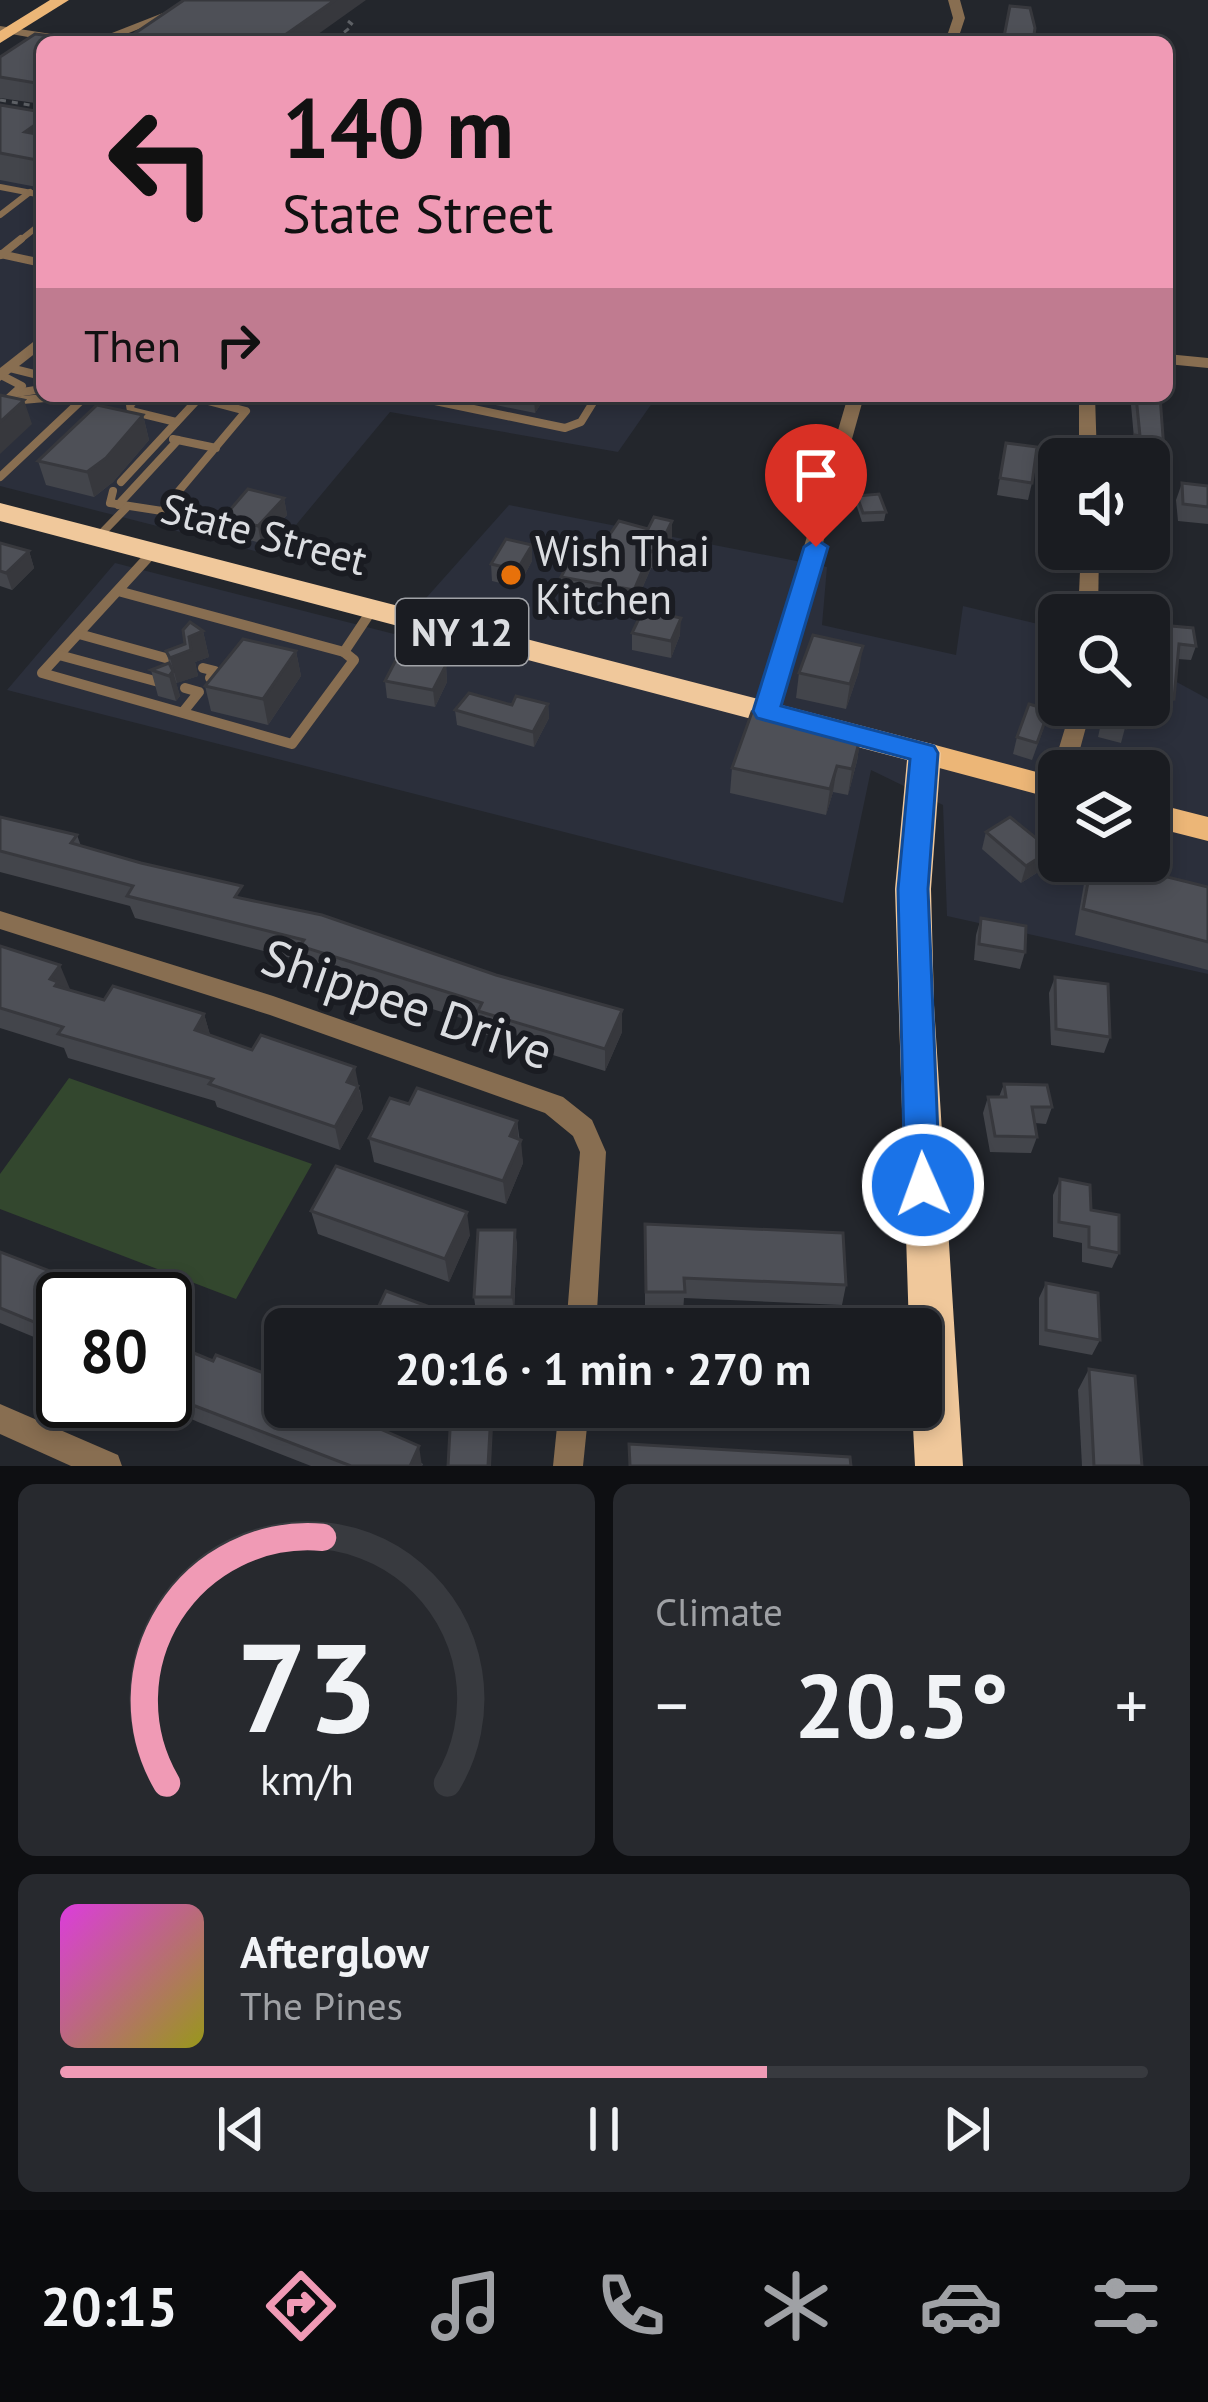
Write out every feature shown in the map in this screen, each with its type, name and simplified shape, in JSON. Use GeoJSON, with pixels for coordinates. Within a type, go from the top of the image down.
{"type":"FeatureCollection","features":[{"type":"Feature","properties":{"kind":"highway","name":"State Street"},"geometry":{"type":"LineString","coordinates":[[0,512],[766,711],[921,765]]}},
{"type":"Feature","properties":{"kind":"highway"},"geometry":{"type":"LineString","coordinates":[[921,765],[913,889],[915,1005],[939,1466]]}},
{"type":"Feature","properties":{"kind":"main road"},"geometry":{"type":"LineString","coordinates":[[4,33],[61,0]]}},
{"type":"Feature","properties":{"kind":"main road","name":"State Street"},"geometry":{"type":"LineString","coordinates":[[921,765],[1038,784]]}},
{"type":"Feature","properties":{"kind":"main road"},"geometry":{"type":"LineString","coordinates":[[1170,820],[1208,830]]}},
{"type":"Feature","properties":{"kind":"street"},"geometry":{"type":"LineString","coordinates":[[111,36],[206,0]]}},
{"type":"Feature","properties":{"kind":"street"},"geometry":{"type":"LineString","coordinates":[[953,0],[959,18],[953,36]]}},
{"type":"Feature","properties":{"kind":"street"},"geometry":{"type":"LineString","coordinates":[[4,33],[36,37]]}},
{"type":"Feature","properties":{"kind":"street"},"geometry":{"type":"LineString","coordinates":[[4,373],[36,345]]}},
{"type":"Feature","properties":{"kind":"street"},"geometry":{"type":"LineString","coordinates":[[1173,360],[1208,363]]}},
{"type":"Feature","properties":{"kind":"street"},"geometry":{"type":"LineString","coordinates":[[766,711],[854,402]]}},
{"type":"Feature","properties":{"kind":"street"},"geometry":{"type":"LineString","coordinates":[[1087,402],[1088,438]]}},
{"type":"Feature","properties":{"kind":"street","name":"Shippee Drive"},"geometry":{"type":"LineString","coordinates":[[0,920],[273,1006],[554,1105],[583,1128],[593,1152],[582,1308]]}},
{"type":"Feature","properties":{"kind":"street"},"geometry":{"type":"LineString","coordinates":[[0,1419],[107,1466]]}},
{"type":"Feature","properties":{"kind":"street"},"geometry":{"type":"LineString","coordinates":[[568,1466],[572,1428]]}},
{"type":"Feature","properties":{"kind":"lane"},"geometry":{"type":"LineString","coordinates":[[0,187],[36,194]]}},
{"type":"Feature","properties":{"kind":"lane"},"geometry":{"type":"LineString","coordinates":[[0,214],[29,192]]}},
{"type":"Feature","properties":{"kind":"lane"},"geometry":{"type":"LineString","coordinates":[[0,255],[36,228]]}},
{"type":"Feature","properties":{"kind":"lane"},"geometry":{"type":"LineString","coordinates":[[0,255],[36,261]]}},
{"type":"Feature","properties":{"kind":"lane"},"geometry":{"type":"LineString","coordinates":[[4,373],[36,376]]}},
{"type":"Feature","properties":{"kind":"lane"},"geometry":{"type":"LineString","coordinates":[[4,373],[20,380],[7,400]]}},
{"type":"Feature","properties":{"kind":"lane"},"geometry":{"type":"LineString","coordinates":[[7,400],[36,391]]}},
{"type":"Feature","properties":{"kind":"lane"},"geometry":{"type":"LineString","coordinates":[[0,477],[72,402]]}},
{"type":"Feature","properties":{"kind":"lane"},"geometry":{"type":"LineString","coordinates":[[134,402],[128,408],[131,411],[176,422]]}},
{"type":"Feature","properties":{"kind":"lane"},"geometry":{"type":"LineString","coordinates":[[121,482],[190,402]]}},
{"type":"Feature","properties":{"kind":"lane"},"geometry":{"type":"LineString","coordinates":[[113,491],[108,500],[122,506],[161,511],[246,411],[213,402]]}},
{"type":"Feature","properties":{"kind":"lane"},"geometry":{"type":"LineString","coordinates":[[440,402],[565,428],[580,422],[593,402]]}},
{"type":"Feature","properties":{"kind":"lane"},"geometry":{"type":"LineString","coordinates":[[164,437],[216,448]]}},
{"type":"Feature","properties":{"kind":"lane"},"geometry":{"type":"LineString","coordinates":[[98,537],[178,440]]}},
{"type":"Feature","properties":{"kind":"lane"},"geometry":{"type":"LineString","coordinates":[[118,591],[344,652],[354,661],[292,745],[42,673],[153,552]]}},
{"type":"Feature","properties":{"kind":"lane"},"geometry":{"type":"LineString","coordinates":[[344,652],[373,609]]}},
{"type":"Feature","properties":{"kind":"lane"},"geometry":{"type":"LineString","coordinates":[[80,634],[184,663]]}},
{"type":"Feature","properties":{"kind":"lane"},"geometry":{"type":"LineString","coordinates":[[59,655],[167,684]]}},
{"type":"Feature","properties":{"kind":"lane"},"geometry":{"type":"LineString","coordinates":[[183,712],[204,682],[185,688]]}},
{"type":"Feature","properties":{"kind":"path"},"geometry":{"type":"LineString","coordinates":[[340,36],[353,25],[348,21]]}},
{"type":"Feature","properties":{"kind":"path"},"geometry":{"type":"LineString","coordinates":[[0,100],[22,91]]}},
{"type":"Feature","properties":{"kind":"path"},"geometry":{"type":"LineString","coordinates":[[0,100],[36,106]]}},
{"type":"Feature","properties":{"kind":"shaded area"},"geometry":{"type":"Polygon","coordinates":[[[0,110],[36,117],[36,402],[653,402],[618,452],[390,412],[271,555],[0,486],[0,110]]]}},
{"type":"Feature","properties":{"kind":"shaded area"},"geometry":{"type":"Polygon","coordinates":[[[509,505],[827,567],[822,625],[956,655],[963,606],[1038,624],[1038,726],[1170,726],[1170,678],[1208,699],[1208,974],[947,916],[943,805],[871,770],[843,903],[7,690],[115,563],[394,634],[509,505]]]}},
{"type":"Feature","properties":{"kind":"green space"},"geometry":{"type":"Polygon","coordinates":[[[69,1078],[312,1164],[236,1299],[192,1282],[192,1272],[165,1272],[0,1209],[0,1174],[69,1078]]]}},
{"type":"Feature","properties":{"kind":"building"},"geometry":{"type":"Polygon","coordinates":[[[184,0],[335,0],[284,36],[131,36],[184,0]]]}},
{"type":"Feature","properties":{"kind":"building"},"geometry":{"type":"Polygon","coordinates":[[[1010,6],[1030,8],[1034,36],[1004,36],[1010,6]]]}},
{"type":"Feature","properties":{"kind":"building"},"geometry":{"type":"Polygon","coordinates":[[[35,34],[52,36],[36,36],[36,83],[0,77],[0,57],[35,34]]]}},
{"type":"Feature","properties":{"kind":"building"},"geometry":{"type":"Polygon","coordinates":[[[0,105],[36,111],[36,124],[25,132],[36,134],[36,160],[0,153],[0,105]]]}},
{"type":"Feature","properties":{"kind":"building"},"geometry":{"type":"Polygon","coordinates":[[[0,395],[24,400],[0,422],[0,395]]]}},
{"type":"Feature","properties":{"kind":"building"},"geometry":{"type":"Polygon","coordinates":[[[1137,402],[1160,402],[1163,438],[1135,438],[1140,436],[1137,402]]]}},
{"type":"Feature","properties":{"kind":"building"},"geometry":{"type":"Polygon","coordinates":[[[97,405],[143,415],[106,458],[87,472],[38,461],[97,405]]]}},
{"type":"Feature","properties":{"kind":"building"},"geometry":{"type":"Polygon","coordinates":[[[1006,443],[1037,447],[1032,483],[1000,478],[1006,443]]]}},
{"type":"Feature","properties":{"kind":"building"},"geometry":{"type":"Polygon","coordinates":[[[1182,483],[1208,486],[1208,507],[1183,504],[1182,483]]]}},
{"type":"Feature","properties":{"kind":"building"},"geometry":{"type":"Polygon","coordinates":[[[248,489],[284,498],[258,526],[223,518],[248,489]]]}},
{"type":"Feature","properties":{"kind":"building"},"geometry":{"type":"Polygon","coordinates":[[[879,494],[886,512],[863,513],[857,496],[879,494]]]}},
{"type":"Feature","properties":{"kind":"building"},"geometry":{"type":"Polygon","coordinates":[[[654,517],[672,521],[657,552],[651,551],[634,590],[561,577],[571,558],[591,562],[619,521],[648,529],[654,517]]]}},
{"type":"Feature","properties":{"kind":"building"},"geometry":{"type":"Polygon","coordinates":[[[506,539],[532,545],[517,570],[491,564],[506,539]]]}},
{"type":"Feature","properties":{"kind":"building"},"geometry":{"type":"Polygon","coordinates":[[[0,543],[29,551],[6,573],[0,571],[0,543]]]}},
{"type":"Feature","properties":{"kind":"building"},"geometry":{"type":"Polygon","coordinates":[[[643,610],[681,618],[671,641],[632,633],[643,610]]]}},
{"type":"Feature","properties":{"kind":"building"},"geometry":{"type":"Polygon","coordinates":[[[190,622],[203,631],[189,637],[191,650],[170,658],[166,651],[185,644],[183,630],[190,622]]]}},
{"type":"Feature","properties":{"kind":"building"},"geometry":{"type":"Polygon","coordinates":[[[1170,626],[1193,628],[1196,646],[1179,644],[1174,699],[1170,698],[1170,626]]]}},
{"type":"Feature","properties":{"kind":"building"},"geometry":{"type":"Polygon","coordinates":[[[813,635],[863,646],[850,684],[799,673],[813,635]]]}},
{"type":"Feature","properties":{"kind":"building"},"geometry":{"type":"Polygon","coordinates":[[[243,639],[296,651],[263,699],[205,686],[243,639]]]}},
{"type":"Feature","properties":{"kind":"building"},"geometry":{"type":"Polygon","coordinates":[[[398,656],[446,665],[433,690],[385,681],[398,656]]]}},
{"type":"Feature","properties":{"kind":"building"},"geometry":{"type":"Polygon","coordinates":[[[169,663],[173,671],[169,676],[151,670],[169,663]]]}},
{"type":"Feature","properties":{"kind":"building"},"geometry":{"type":"Polygon","coordinates":[[[469,693],[512,705],[516,696],[548,704],[533,732],[455,710],[469,693]]]}},
{"type":"Feature","properties":{"kind":"building"},"geometry":{"type":"Polygon","coordinates":[[[1029,704],[1038,707],[1038,726],[1043,726],[1037,743],[1017,737],[1029,704]]]}},
{"type":"Feature","properties":{"kind":"building"},"geometry":{"type":"Polygon","coordinates":[[[752,712],[861,735],[852,769],[837,766],[830,789],[732,768],[752,712]]]}},
{"type":"Feature","properties":{"kind":"building"},"geometry":{"type":"Polygon","coordinates":[[[0,817],[77,835],[71,843],[141,863],[242,886],[235,897],[322,915],[496,975],[622,1010],[605,1049],[478,1011],[482,1003],[300,946],[304,940],[127,896],[133,886],[0,851],[0,817]]]}},
{"type":"Feature","properties":{"kind":"building"},"geometry":{"type":"Polygon","coordinates":[[[1010,817],[1038,840],[1038,858],[1026,866],[986,832],[1010,817]]]}},
{"type":"Feature","properties":{"kind":"building"},"geometry":{"type":"Polygon","coordinates":[[[1170,878],[1208,887],[1208,942],[1083,909],[1088,882],[1170,882],[1170,878]]]}},
{"type":"Feature","properties":{"kind":"building"},"geometry":{"type":"Polygon","coordinates":[[[981,918],[1026,926],[1025,952],[979,944],[981,918]]]}},
{"type":"Feature","properties":{"kind":"building"},"geometry":{"type":"Polygon","coordinates":[[[0,946],[60,965],[50,979],[58,982],[55,986],[104,1000],[113,986],[204,1014],[195,1030],[252,1050],[261,1035],[355,1067],[347,1082],[358,1086],[335,1127],[209,1084],[213,1079],[58,1034],[63,1027],[0,1008],[0,946]]]}},
{"type":"Feature","properties":{"kind":"building"},"geometry":{"type":"Polygon","coordinates":[[[1055,977],[1108,984],[1110,1037],[1056,1029],[1055,977]]]}},
{"type":"Feature","properties":{"kind":"building"},"geometry":{"type":"Polygon","coordinates":[[[1004,1084],[1047,1085],[1052,1107],[1032,1107],[1037,1137],[995,1136],[988,1097],[1006,1097],[1004,1084]]]}},
{"type":"Feature","properties":{"kind":"building"},"geometry":{"type":"Polygon","coordinates":[[[417,1088],[517,1121],[510,1136],[521,1140],[503,1181],[369,1138],[390,1098],[409,1104],[417,1088]]]}},
{"type":"Feature","properties":{"kind":"building"},"geometry":{"type":"Polygon","coordinates":[[[336,1166],[467,1212],[445,1259],[311,1211],[336,1166]]]}},
{"type":"Feature","properties":{"kind":"building"},"geometry":{"type":"Polygon","coordinates":[[[1060,1179],[1090,1185],[1091,1210],[1119,1215],[1119,1253],[1089,1247],[1089,1227],[1059,1222],[1060,1179]]]}},
{"type":"Feature","properties":{"kind":"building"},"geometry":{"type":"Polygon","coordinates":[[[645,1224],[843,1233],[846,1285],[684,1278],[685,1292],[646,1292],[645,1224]]]}},
{"type":"Feature","properties":{"kind":"building"},"geometry":{"type":"Polygon","coordinates":[[[478,1230],[515,1230],[512,1297],[474,1297],[478,1230]]]}},
{"type":"Feature","properties":{"kind":"building"},"geometry":{"type":"Polygon","coordinates":[[[0,1252],[52,1272],[36,1272],[36,1323],[0,1308],[0,1252]]]}},
{"type":"Feature","properties":{"kind":"building"},"geometry":{"type":"Polygon","coordinates":[[[1046,1283],[1098,1293],[1100,1340],[1046,1330],[1046,1283]]]}},
{"type":"Feature","properties":{"kind":"building"},"geometry":{"type":"Polygon","coordinates":[[[386,1291],[433,1308],[378,1308],[386,1291]]]}},
{"type":"Feature","properties":{"kind":"building"},"geometry":{"type":"Polygon","coordinates":[[[192,1352],[213,1361],[216,1355],[264,1373],[264,1428],[378,1428],[419,1446],[410,1466],[351,1466],[192,1405],[192,1352]]]}},
{"type":"Feature","properties":{"kind":"building"},"geometry":{"type":"Polygon","coordinates":[[[1089,1369],[1135,1376],[1142,1466],[1094,1466],[1089,1369]]]}},
{"type":"Feature","properties":{"kind":"building"},"geometry":{"type":"Polygon","coordinates":[[[450,1428],[490,1428],[488,1466],[448,1466],[450,1428]]]}},
{"type":"Feature","properties":{"kind":"building"},"geometry":{"type":"Polygon","coordinates":[[[629,1444],[850,1457],[851,1466],[630,1466],[629,1444]]]}},
{"type":"Feature","properties":{"kind":"place","name":"Wish Thai Kitchen"},"geometry":{"type":"Point","coordinates":[511,575]}},
{"type":"Feature","properties":{"kind":"route"},"geometry":{"type":"LineString","coordinates":[[816,547],[766,711],[924,753],[913,889],[923,1185]]}}]}
